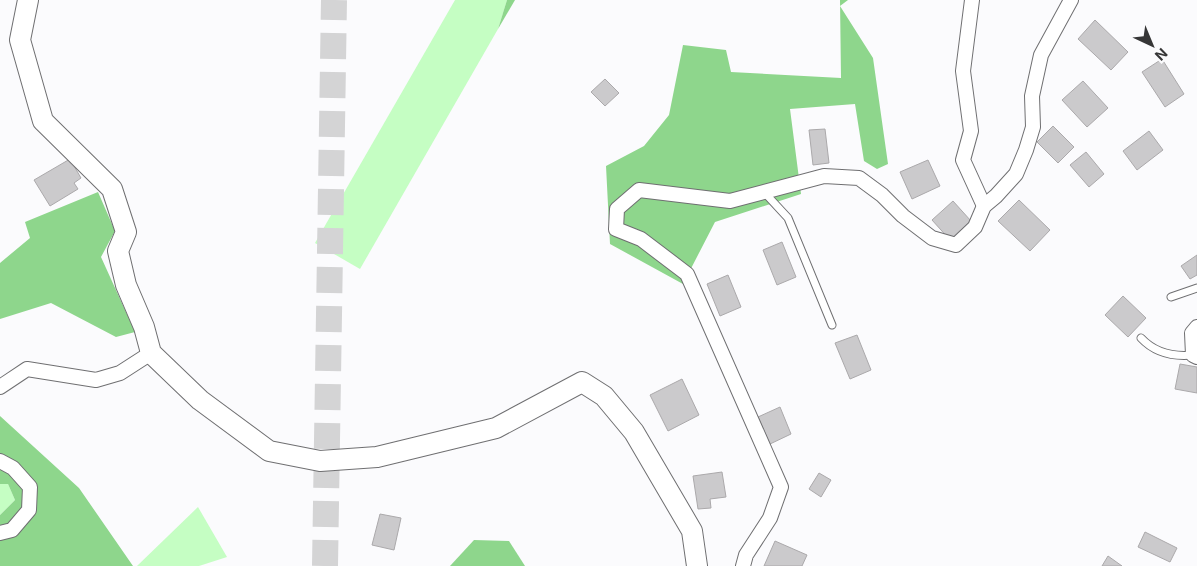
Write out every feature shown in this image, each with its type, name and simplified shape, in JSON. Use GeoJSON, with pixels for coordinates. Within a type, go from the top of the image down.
{"type":"FeatureCollection","features":[{"type":"Feature","properties":{"kind":"street"},"geometry":{"type":"LineString","coordinates":[[28,0],[20,40],[42,121],[112,189],[126,232],[118,251],[126,285],[144,327],[151,353],[200,400],[269,451],[320,461],[377,457],[496,428],[582,382],[604,396],[634,432],[692,531],[697,566]]}},
{"type":"Feature","properties":{"kind":"street"},"geometry":{"type":"LineString","coordinates":[[972,0],[963,71],[971,131],[963,160],[984,206]]}},
{"type":"Feature","properties":{"kind":"street"},"geometry":{"type":"LineString","coordinates":[[743,566],[746,554],[770,518],[781,487],[687,274],[641,239],[616,229],[617,209],[639,190],[730,201],[824,176],[859,178],[882,194],[903,216],[932,238],[956,245],[975,227],[984,206],[1016,174],[1033,127],[1032,96],[1040,55],[1071,0]]}},
{"type":"Feature","properties":{"kind":"street"},"geometry":{"type":"LineString","coordinates":[[1195,356],[1192,333],[1197,327]]}},
{"type":"Feature","properties":{"kind":"street"},"geometry":{"type":"LineString","coordinates":[[0,387],[27,369],[96,380],[120,373],[151,353]]}},
{"type":"Feature","properties":{"kind":"street"},"geometry":{"type":"LineString","coordinates":[[0,461],[13,468],[30,487],[29,510],[12,530],[0,533]]}},
{"type":"Feature","properties":{"kind":"lane"},"geometry":{"type":"LineString","coordinates":[[763,191],[788,218],[832,325]]}},
{"type":"Feature","properties":{"kind":"lane"},"geometry":{"type":"LineString","coordinates":[[1171,297],[1197,288]]}},
{"type":"Feature","properties":{"kind":"lane"},"geometry":{"type":"LineString","coordinates":[[1141,338],[1150,347],[1177,357],[1195,356]]}},
{"type":"Feature","properties":{"kind":"green space"},"geometry":{"type":"Polygon","coordinates":[[[455,0],[507,0],[498,29],[360,269],[315,243],[455,0]]]}},
{"type":"Feature","properties":{"kind":"green space"},"geometry":{"type":"Polygon","coordinates":[[[507,0],[515,0],[498,29],[507,0]]]}},
{"type":"Feature","properties":{"kind":"green space"},"geometry":{"type":"Polygon","coordinates":[[[840,0],[848,0],[840,6],[840,0]]]}},
{"type":"Feature","properties":{"kind":"green space"},"geometry":{"type":"Polygon","coordinates":[[[840,6],[873,58],[888,164],[877,169],[864,161],[855,104],[790,109],[801,194],[715,222],[683,284],[610,244],[606,166],[644,146],[669,115],[683,45],[726,50],[731,72],[841,78],[840,6]]]}},
{"type":"Feature","properties":{"kind":"green space"},"geometry":{"type":"Polygon","coordinates":[[[98,192],[115,231],[101,257],[135,332],[116,337],[51,303],[0,319],[0,263],[30,238],[25,222],[98,192]]]}},
{"type":"Feature","properties":{"kind":"green space"},"geometry":{"type":"Polygon","coordinates":[[[0,416],[79,488],[133,566],[0,566],[0,515],[15,500],[8,484],[0,484],[0,416]]]}},
{"type":"Feature","properties":{"kind":"green space"},"geometry":{"type":"Polygon","coordinates":[[[0,484],[8,484],[15,500],[0,515],[0,484]]]}},
{"type":"Feature","properties":{"kind":"green space"},"geometry":{"type":"Polygon","coordinates":[[[198,507],[227,557],[199,566],[137,566],[198,507]]]}},
{"type":"Feature","properties":{"kind":"green space"},"geometry":{"type":"Polygon","coordinates":[[[474,540],[509,541],[525,566],[450,566],[474,540]]]}},
{"type":"Feature","properties":{"kind":"building"},"geometry":{"type":"Polygon","coordinates":[[[1095,20],[1128,52],[1111,70],[1078,39],[1095,20]]]}},
{"type":"Feature","properties":{"kind":"building"},"geometry":{"type":"Polygon","coordinates":[[[1162,59],[1184,94],[1165,107],[1142,72],[1162,59]]]}},
{"type":"Feature","properties":{"kind":"building"},"geometry":{"type":"Polygon","coordinates":[[[605,79],[619,93],[605,106],[591,92],[605,79]]]}},
{"type":"Feature","properties":{"kind":"building"},"geometry":{"type":"Polygon","coordinates":[[[1083,81],[1108,108],[1087,127],[1062,100],[1083,81]]]}},
{"type":"Feature","properties":{"kind":"building"},"geometry":{"type":"Polygon","coordinates":[[[1053,126],[1074,147],[1058,163],[1037,142],[1053,126]]]}},
{"type":"Feature","properties":{"kind":"building"},"geometry":{"type":"Polygon","coordinates":[[[825,129],[829,163],[813,165],[809,130],[825,129]]]}},
{"type":"Feature","properties":{"kind":"building"},"geometry":{"type":"Polygon","coordinates":[[[1149,131],[1163,150],[1137,170],[1123,151],[1149,131]]]}},
{"type":"Feature","properties":{"kind":"building"},"geometry":{"type":"Polygon","coordinates":[[[1086,152],[1104,174],[1089,187],[1070,165],[1086,152]]]}},
{"type":"Feature","properties":{"kind":"building"},"geometry":{"type":"Polygon","coordinates":[[[70,159],[81,178],[74,183],[78,189],[50,206],[34,180],[70,159]]]}},
{"type":"Feature","properties":{"kind":"building"},"geometry":{"type":"Polygon","coordinates":[[[928,160],[940,186],[912,199],[900,172],[928,160]]]}},
{"type":"Feature","properties":{"kind":"building"},"geometry":{"type":"Polygon","coordinates":[[[1019,200],[1050,230],[1030,251],[998,221],[1019,200]]]}},
{"type":"Feature","properties":{"kind":"building"},"geometry":{"type":"Polygon","coordinates":[[[953,201],[971,221],[950,240],[932,220],[953,201]]]}},
{"type":"Feature","properties":{"kind":"building"},"geometry":{"type":"Polygon","coordinates":[[[782,242],[796,277],[777,285],[763,250],[782,242]]]}},
{"type":"Feature","properties":{"kind":"building"},"geometry":{"type":"Polygon","coordinates":[[[1197,255],[1197,275],[1190,279],[1181,266],[1197,255]]]}},
{"type":"Feature","properties":{"kind":"building"},"geometry":{"type":"Polygon","coordinates":[[[728,275],[741,307],[720,316],[707,284],[728,275]]]}},
{"type":"Feature","properties":{"kind":"building"},"geometry":{"type":"Polygon","coordinates":[[[1123,296],[1146,318],[1128,337],[1105,315],[1123,296]]]}},
{"type":"Feature","properties":{"kind":"building"},"geometry":{"type":"Polygon","coordinates":[[[857,335],[871,370],[850,379],[835,343],[857,335]]]}},
{"type":"Feature","properties":{"kind":"building"},"geometry":{"type":"Polygon","coordinates":[[[1180,364],[1197,367],[1197,393],[1175,389],[1180,364]]]}},
{"type":"Feature","properties":{"kind":"building"},"geometry":{"type":"Polygon","coordinates":[[[682,379],[699,415],[668,431],[650,395],[682,379]]]}},
{"type":"Feature","properties":{"kind":"building"},"geometry":{"type":"Polygon","coordinates":[[[780,407],[791,434],[770,444],[758,417],[780,407]]]}},
{"type":"Feature","properties":{"kind":"building"},"geometry":{"type":"Polygon","coordinates":[[[722,472],[726,497],[710,499],[711,508],[698,509],[693,476],[722,472]]]}},
{"type":"Feature","properties":{"kind":"building"},"geometry":{"type":"Polygon","coordinates":[[[819,473],[831,480],[821,497],[809,489],[819,473]]]}},
{"type":"Feature","properties":{"kind":"building"},"geometry":{"type":"Polygon","coordinates":[[[380,514],[401,518],[394,550],[372,545],[380,514]]]}},
{"type":"Feature","properties":{"kind":"building"},"geometry":{"type":"Polygon","coordinates":[[[1145,532],[1177,548],[1170,562],[1138,547],[1145,532]]]}},
{"type":"Feature","properties":{"kind":"building"},"geometry":{"type":"Polygon","coordinates":[[[775,541],[807,555],[802,566],[764,566],[775,541]]]}},
{"type":"Feature","properties":{"kind":"building"},"geometry":{"type":"Polygon","coordinates":[[[1108,556],[1122,566],[1102,566],[1108,556]]]}},
{"type":"Feature","properties":{"kind":"tunnel"},"geometry":{"type":"LineString","coordinates":[[325,566],[334,0]]}}]}
